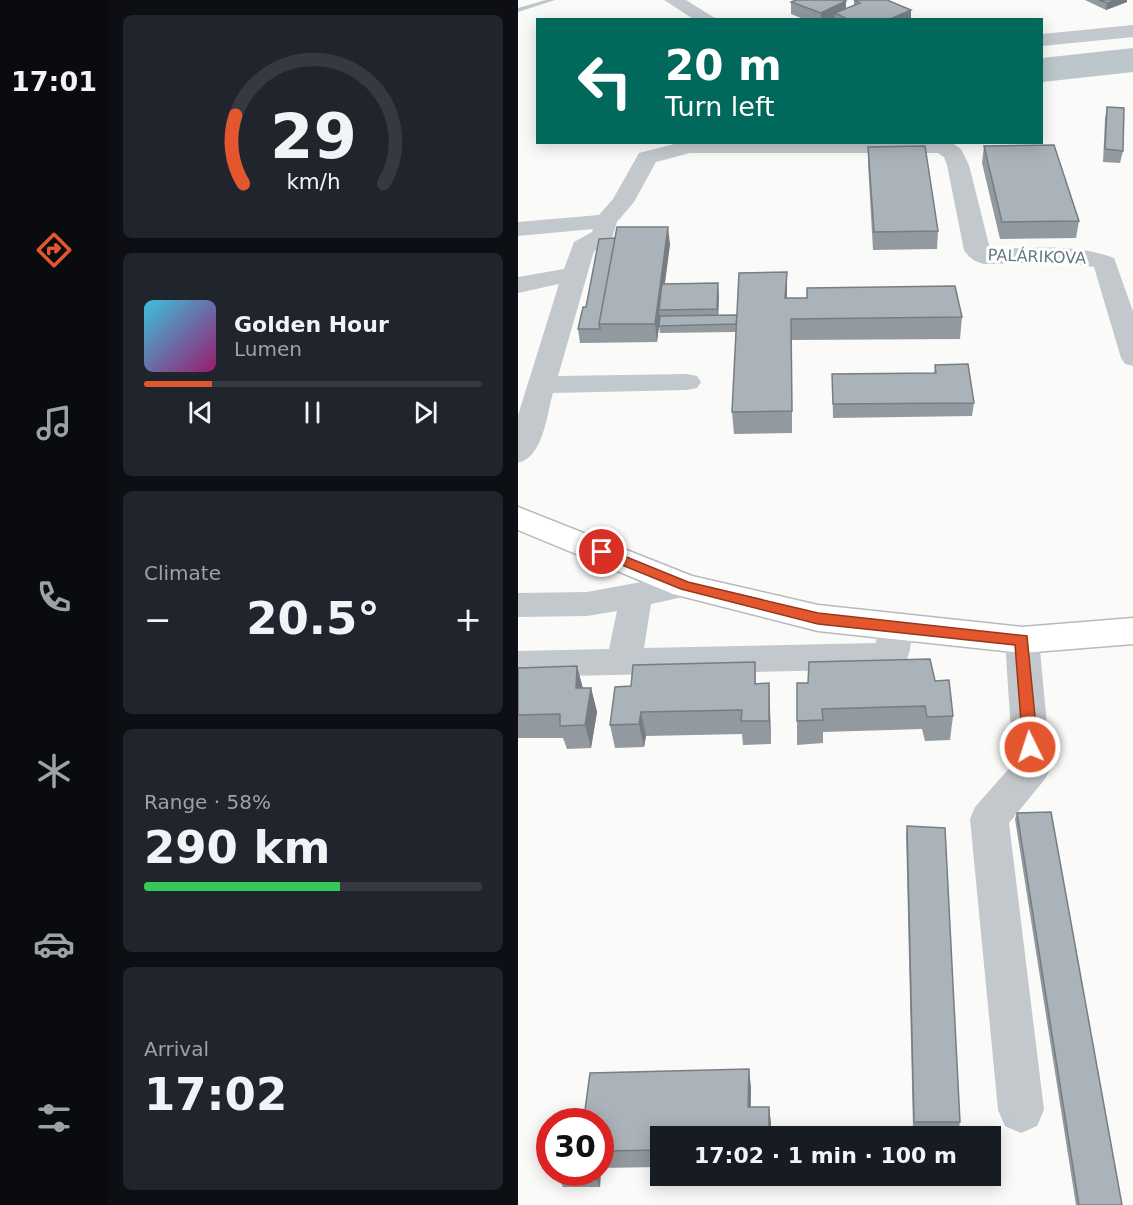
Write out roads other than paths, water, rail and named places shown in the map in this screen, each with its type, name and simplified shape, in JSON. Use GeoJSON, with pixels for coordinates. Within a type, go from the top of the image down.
{"type":"FeatureCollection","features":[{"type":"Feature","properties":{"kind":"main road"},"geometry":{"type":"LineString","coordinates":[[518,518],[685,586],[818,618],[1022,640],[1133,631]]}},
{"type":"Feature","properties":{"kind":"street"},"geometry":{"type":"LineString","coordinates":[[673,0],[705,18]]}},
{"type":"Feature","properties":{"kind":"street"},"geometry":{"type":"LineString","coordinates":[[1043,40],[1133,31]]}},
{"type":"Feature","properties":{"kind":"street","name":"PALÁRIKOVA"},"geometry":{"type":"LineString","coordinates":[[606,222],[623,202],[647,158],[690,147],[943,147],[953,154],[958,165],[976,250],[984,257],[1074,256],[1094,258],[1105,263],[1133,358]]}},
{"type":"Feature","properties":{"kind":"street"},"geometry":{"type":"LineString","coordinates":[[518,229],[606,222],[603,236],[583,247],[522,449],[518,453]]}},
{"type":"Feature","properties":{"kind":"street"},"geometry":{"type":"LineString","coordinates":[[518,285],[575,274]]}},
{"type":"Feature","properties":{"kind":"street"},"geometry":{"type":"LineString","coordinates":[[541,385],[687,382]]}},
{"type":"Feature","properties":{"kind":"street"},"geometry":{"type":"LineString","coordinates":[[518,605],[587,604],[685,586]]}},
{"type":"Feature","properties":{"kind":"street"},"geometry":{"type":"LineString","coordinates":[[624,662],[636,595]]}},
{"type":"Feature","properties":{"kind":"street"},"geometry":{"type":"LineString","coordinates":[[518,664],[892,656],[894,627]]}},
{"type":"Feature","properties":{"kind":"street"},"geometry":{"type":"LineString","coordinates":[[1022,640],[1032,768],[989,819],[1022,1110]]}},
{"type":"Feature","properties":{"kind":"waterway"},"geometry":{"type":"LineString","coordinates":[[518,10],[552,0]]}},
{"type":"Feature","properties":{"kind":"waterway"},"geometry":{"type":"LineString","coordinates":[[1043,70],[1134,60]]}}]}
